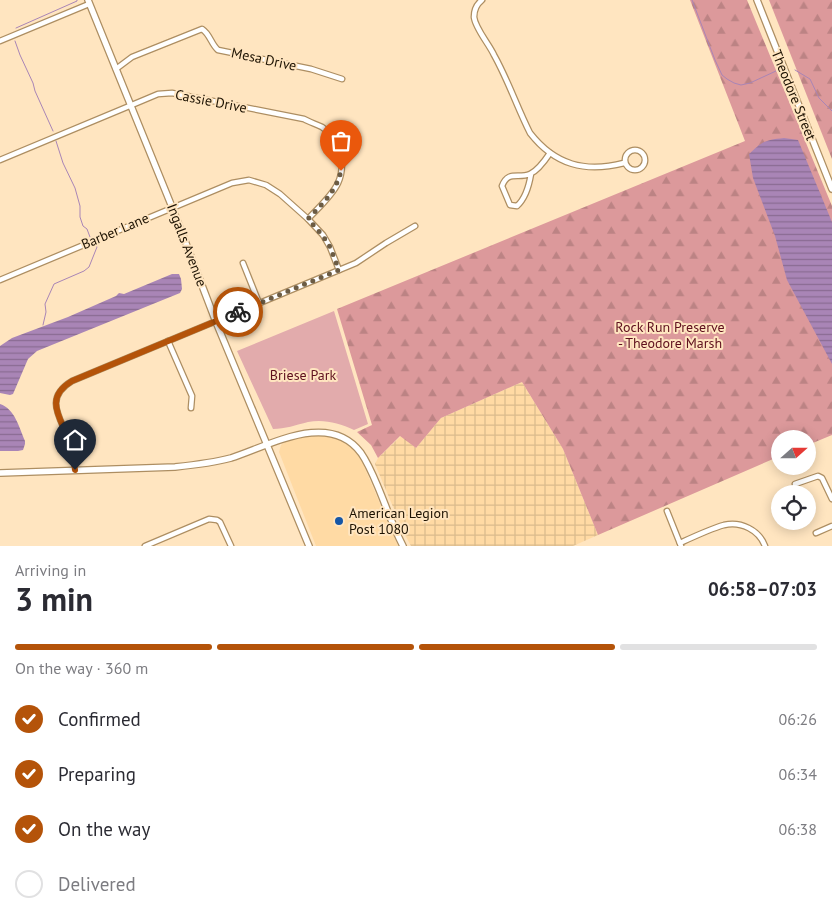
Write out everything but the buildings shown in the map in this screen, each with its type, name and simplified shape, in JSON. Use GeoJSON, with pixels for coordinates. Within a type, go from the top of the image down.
{"type":"FeatureCollection","features":[{"type":"Feature","properties":{"kind":"street"},"geometry":{"type":"LineString","coordinates":[[482,0],[475,9],[474,18],[476,24],[495,56],[530,133],[550,153],[580,166],[597,167],[624,163]]}},
{"type":"Feature","properties":{"kind":"street","name":"Theodore Street"},"geometry":{"type":"LineString","coordinates":[[757,0],[832,189]]}},
{"type":"Feature","properties":{"kind":"street"},"geometry":{"type":"LineString","coordinates":[[0,41],[89,2]]}},
{"type":"Feature","properties":{"kind":"street","name":"Ingalls Avenue"},"geometry":{"type":"LineString","coordinates":[[89,2],[216,322],[309,546]]}},
{"type":"Feature","properties":{"kind":"street","name":"Mesa Drive"},"geometry":{"type":"LineString","coordinates":[[116,69],[132,57],[202,28],[218,50],[311,69],[342,78]]}},
{"type":"Feature","properties":{"kind":"street","name":"Cassie Drive"},"geometry":{"type":"LineString","coordinates":[[0,160],[158,94],[172,93],[304,119],[322,127],[334,138],[340,150],[342,160],[338,182],[308,219]]}},
{"type":"Feature","properties":{"kind":"street"},"geometry":{"type":"LineString","coordinates":[[633,149],[640,150],[644,155],[645,163],[640,169],[629,169],[624,163],[625,156],[633,149]]}},
{"type":"Feature","properties":{"kind":"street"},"geometry":{"type":"LineString","coordinates":[[531,174],[530,186],[522,202],[517,206],[510,205],[502,186],[504,180],[508,177],[531,174],[545,161],[550,153]]}},
{"type":"Feature","properties":{"kind":"street","name":"Barber Lane"},"geometry":{"type":"LineString","coordinates":[[0,280],[232,182],[249,180],[266,185],[280,194],[308,219],[330,247],[339,270]]}},
{"type":"Feature","properties":{"kind":"street"},"geometry":{"type":"LineString","coordinates":[[75,470],[70,442],[57,412],[56,405],[56,398],[63,386],[339,270],[356,262],[415,226]]}},
{"type":"Feature","properties":{"kind":"street"},"geometry":{"type":"LineString","coordinates":[[243,263],[259,302]]}},
{"type":"Feature","properties":{"kind":"street"},"geometry":{"type":"LineString","coordinates":[[168,341],[192,396],[191,408]]}},
{"type":"Feature","properties":{"kind":"street"},"geometry":{"type":"LineString","coordinates":[[0,473],[203,465],[231,458],[298,434],[332,433],[347,440],[360,451],[368,464],[403,546]]}},
{"type":"Feature","properties":{"kind":"street"},"geometry":{"type":"LineString","coordinates":[[794,484],[818,476],[822,478],[832,499]]}},
{"type":"Feature","properties":{"kind":"street"},"geometry":{"type":"LineString","coordinates":[[667,511],[681,544],[723,526],[733,524],[750,529],[763,540],[765,546]]}},
{"type":"Feature","properties":{"kind":"street"},"geometry":{"type":"LineString","coordinates":[[145,546],[209,519],[220,522],[231,546]]}},
{"type":"Feature","properties":{"kind":"street"},"geometry":{"type":"LineString","coordinates":[[816,533],[832,526]]}},
{"type":"Feature","properties":{"kind":"shaded area"},"geometry":{"type":"Polygon","coordinates":[[[784,138],[798,140],[832,222],[832,364],[787,280],[775,236],[753,178],[749,154],[757,146],[765,142],[784,138]]]}},
{"type":"Feature","properties":{"kind":"shaded area"},"geometry":{"type":"Polygon","coordinates":[[[172,274],[179,274],[182,289],[180,293],[37,351],[28,359],[13,394],[0,393],[0,346],[12,338],[68,317],[119,293],[124,294],[172,274]]]}},
{"type":"Feature","properties":{"kind":"shaded area"},"geometry":{"type":"Polygon","coordinates":[[[522,382],[563,449],[598,535],[573,546],[411,546],[375,464],[378,458],[401,436],[416,448],[441,418],[522,382]]]}},
{"type":"Feature","properties":{"kind":"shaded area"},"geometry":{"type":"Polygon","coordinates":[[[0,404],[5,406],[16,419],[25,441],[23,450],[0,451],[0,404]]]}},
{"type":"Feature","properties":{"kind":"shaded area"},"geometry":{"type":"Polygon","coordinates":[[[313,435],[331,436],[341,440],[353,449],[361,459],[398,546],[316,546],[279,452],[281,445],[285,442],[313,435]]]}},
{"type":"Feature","properties":{"kind":"green space","name":"Rock Run Preserve - Theodore Marsh"},"geometry":{"type":"Polygon","coordinates":[[[690,0],[747,0],[832,206],[832,435],[816,442],[816,430],[771,430],[771,460],[598,535],[563,449],[522,382],[441,418],[416,448],[400,436],[378,458],[371,445],[357,432],[372,425],[337,309],[745,141],[690,0]]]}},
{"type":"Feature","properties":{"kind":"green space"},"geometry":{"type":"Polygon","coordinates":[[[769,0],[832,0],[832,159],[769,0]]]}},
{"type":"Feature","properties":{"kind":"green space","name":"Briese Park"},"geometry":{"type":"Polygon","coordinates":[[[334,311],[368,424],[354,430],[331,422],[314,421],[286,428],[273,429],[237,351],[334,311]]]}},
{"type":"Feature","properties":{"kind":"waterway"},"geometry":{"type":"LineString","coordinates":[[16,28],[77,0]]}},
{"type":"Feature","properties":{"kind":"waterway"},"geometry":{"type":"LineString","coordinates":[[692,0],[722,75],[741,85],[776,71]]}},
{"type":"Feature","properties":{"kind":"waterway"},"geometry":{"type":"LineString","coordinates":[[15,41],[53,131]]}},
{"type":"Feature","properties":{"kind":"waterway"},"geometry":{"type":"LineString","coordinates":[[795,70],[810,79],[819,98],[832,111]]}},
{"type":"Feature","properties":{"kind":"waterway"},"geometry":{"type":"LineString","coordinates":[[56,141],[63,163],[75,188],[83,226],[87,229],[90,237]]}},
{"type":"Feature","properties":{"kind":"waterway"},"geometry":{"type":"LineString","coordinates":[[43,325],[46,312],[45,304],[54,284],[89,267],[97,247],[95,244]]}},
{"type":"Feature","properties":{"kind":"way so far"},"geometry":{"type":"LineString","coordinates":[[238,312],[339,270],[330,247],[308,219],[331,193],[338,182],[341,171]]}},
{"type":"Feature","properties":{"kind":"place","name":"American Legion Post 1080"},"geometry":{"type":"Point","coordinates":[339,521]}},
{"type":"Feature","properties":{"kind":"route"},"geometry":{"type":"LineString","coordinates":[[75,470],[70,442],[57,412],[56,405],[56,398],[63,386],[238,312]]}}]}
